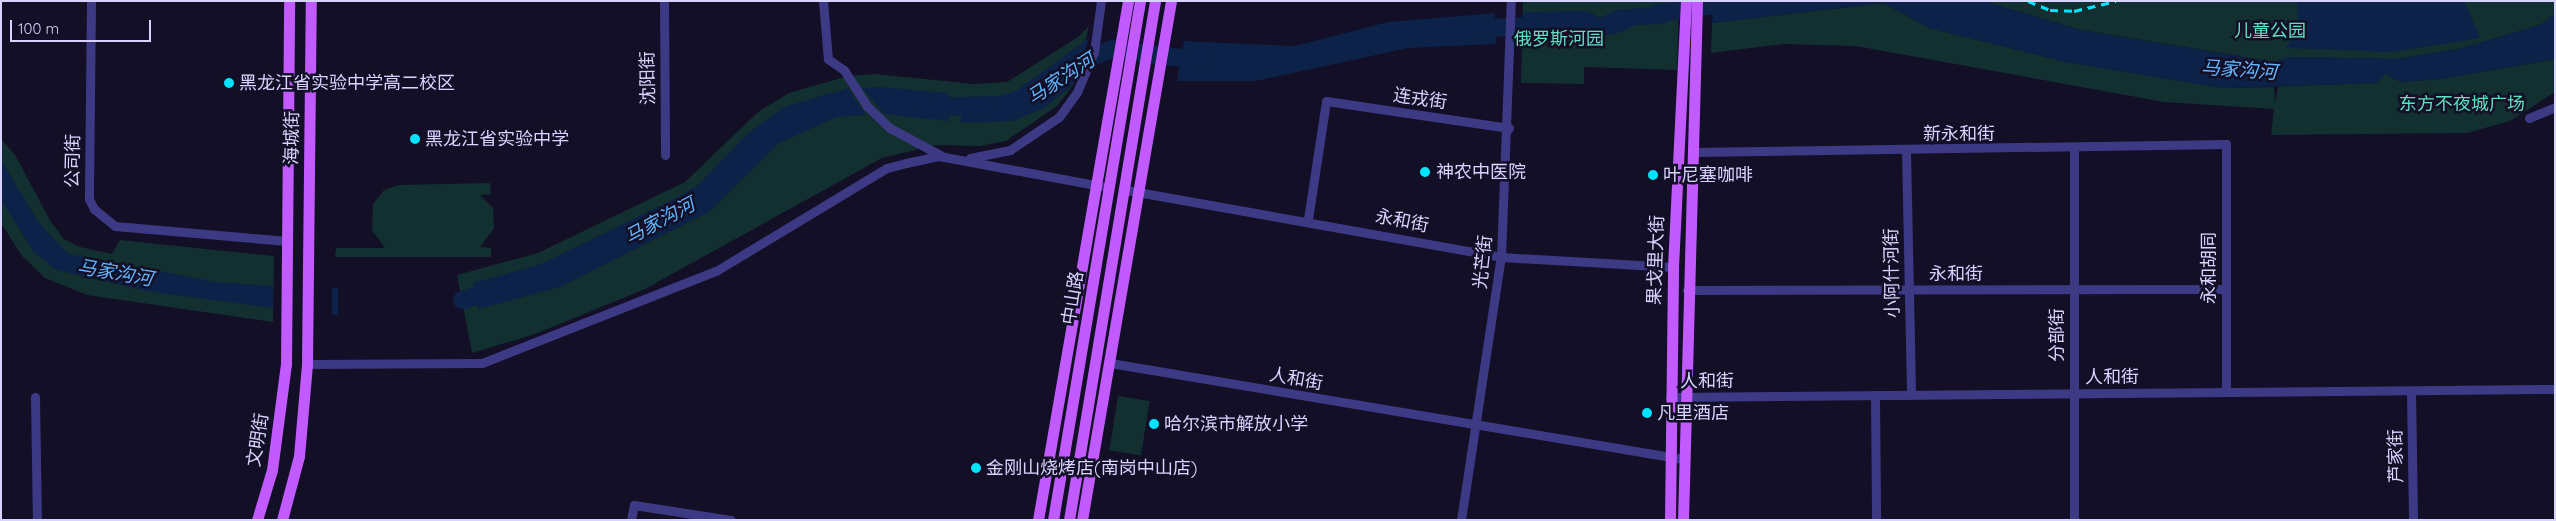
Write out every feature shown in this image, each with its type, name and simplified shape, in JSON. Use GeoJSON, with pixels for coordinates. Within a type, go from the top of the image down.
{"type":"FeatureCollection","features":[{"type":"Feature","properties":{"kind":"main road","name":"海城街"},"geometry":{"type":"LineString","coordinates":[[287,272],[289,1]]}},
{"type":"Feature","properties":{"kind":"main road","name":"海城街"},"geometry":{"type":"LineString","coordinates":[[307,364],[311,1]]}},
{"type":"Feature","properties":{"kind":"main road"},"geometry":{"type":"LineString","coordinates":[[1038,520],[1128,1]]}},
{"type":"Feature","properties":{"kind":"main road"},"geometry":{"type":"LineString","coordinates":[[1135,1],[1136,29]]}},
{"type":"Feature","properties":{"kind":"main road"},"geometry":{"type":"LineString","coordinates":[[1136,29],[1140,1]]}},
{"type":"Feature","properties":{"kind":"main road"},"geometry":{"type":"LineString","coordinates":[[1151,31],[1155,1]]}},
{"type":"Feature","properties":{"kind":"main road"},"geometry":{"type":"LineString","coordinates":[[1151,31],[1164,1]]}},
{"type":"Feature","properties":{"kind":"main road"},"geometry":{"type":"LineString","coordinates":[[1082,520],[1140,192],[1171,1]]}},
{"type":"Feature","properties":{"kind":"main road","name":"果戈里大街"},"geometry":{"type":"LineString","coordinates":[[1670,520],[1673,266],[1686,1]]}},
{"type":"Feature","properties":{"kind":"main road","name":"果戈里大街"},"geometry":{"type":"LineString","coordinates":[[1683,520],[1686,290],[1697,1]]}},
{"type":"Feature","properties":{"kind":"main road","name":"中山路"},"geometry":{"type":"LineString","coordinates":[[1053,520],[1136,29]]}},
{"type":"Feature","properties":{"kind":"main road","name":"中山路"},"geometry":{"type":"LineString","coordinates":[[1069,520],[1126,190],[1151,31]]}},
{"type":"Feature","properties":{"kind":"main road","name":"文明街"},"geometry":{"type":"LineString","coordinates":[[256,520],[272,470],[286,364],[287,272]]}},
{"type":"Feature","properties":{"kind":"main road"},"geometry":{"type":"LineString","coordinates":[[282,520],[299,456],[307,364]]}},
{"type":"Feature","properties":{"kind":"street","name":"公司街"},"geometry":{"type":"LineString","coordinates":[[91,1],[89,199],[94,209],[116,226],[287,241]]}},
{"type":"Feature","properties":{"kind":"street","name":"沈阳街"},"geometry":{"type":"LineString","coordinates":[[664,1],[665,155]]}},
{"type":"Feature","properties":{"kind":"street"},"geometry":{"type":"LineString","coordinates":[[823,1],[824,53],[848,76],[867,106],[904,137],[939,156],[1108,188]]}},
{"type":"Feature","properties":{"kind":"street","name":"光芒街"},"geometry":{"type":"LineString","coordinates":[[1461,520],[1478,428],[1501,257],[1509,128],[1511,3]]}},
{"type":"Feature","properties":{"kind":"street"},"geometry":{"type":"LineString","coordinates":[[307,364],[482,363],[716,271],[887,168],[939,156],[980,158],[1010,150],[1059,117],[1077,92],[1094,52],[1100,4]]}},
{"type":"Feature","properties":{"kind":"street","name":"连戎街"},"geometry":{"type":"LineString","coordinates":[[1308,219],[1326,101],[1509,128]]}},
{"type":"Feature","properties":{"kind":"street"},"geometry":{"type":"LineString","coordinates":[[2529,118],[2555,107]]}},
{"type":"Feature","properties":{"kind":"street","name":"新永和街"},"geometry":{"type":"LineString","coordinates":[[1692,152],[2074,150],[2226,144]]}},
{"type":"Feature","properties":{"kind":"street","name":"永和胡同"},"geometry":{"type":"LineString","coordinates":[[2226,144],[2226,392]]}},
{"type":"Feature","properties":{"kind":"street","name":"分部街"},"geometry":{"type":"LineString","coordinates":[[2074,150],[2074,520]]}},
{"type":"Feature","properties":{"kind":"street","name":"小阿什河街"},"geometry":{"type":"LineString","coordinates":[[1906,151],[1911,395]]}},
{"type":"Feature","properties":{"kind":"street","name":"永和街"},"geometry":{"type":"LineString","coordinates":[[1126,190],[1308,219],[1501,257],[1673,266]]}},
{"type":"Feature","properties":{"kind":"street","name":"永和街"},"geometry":{"type":"LineString","coordinates":[[1686,290],[2225,288]]}},
{"type":"Feature","properties":{"kind":"street","name":"人和街"},"geometry":{"type":"LineString","coordinates":[[1110,363],[1478,428],[1670,459],[1684,459]]}},
{"type":"Feature","properties":{"kind":"street","name":"人和街"},"geometry":{"type":"LineString","coordinates":[[1670,397],[2555,389]]}},
{"type":"Feature","properties":{"kind":"street","name":"芦家街"},"geometry":{"type":"LineString","coordinates":[[2411,391],[2413,520]]}},
{"type":"Feature","properties":{"kind":"street"},"geometry":{"type":"LineString","coordinates":[[1875,395],[1876,520]]}},
{"type":"Feature","properties":{"kind":"street"},"geometry":{"type":"LineString","coordinates":[[35,397],[38,520]]}},
{"type":"Feature","properties":{"kind":"street"},"geometry":{"type":"LineString","coordinates":[[631,520],[634,505],[731,520]]}},
{"type":"Feature","properties":{"kind":"green space","name":"俄罗斯河园"},"geometry":{"type":"Polygon","coordinates":[[[1523,1],[1679,1],[1677,70],[1584,67],[1584,84],[1521,83],[1523,1]]]}},
{"type":"Feature","properties":{"kind":"green space","name":"儿童公园"},"geometry":{"type":"Polygon","coordinates":[[[1983,1],[2555,1],[2555,14],[2540,25],[2459,49],[2398,59],[2290,57],[2274,62],[2081,30],[1983,1]]]}},
{"type":"Feature","properties":{"kind":"green space","name":"东方不夜城广场"},"geometry":{"type":"Polygon","coordinates":[[[1884,3],[1929,28],[2066,62],[2223,88],[2274,87],[2275,103],[2278,87],[2283,86],[2376,83],[2386,74],[2401,82],[2441,79],[2555,59],[2555,92],[2510,121],[2467,133],[2271,135],[2274,109],[2164,102],[1856,46],[1783,44],[1711,53],[1712,23],[1884,3]]]}},
{"type":"Feature","properties":{"kind":"green space"},"geometry":{"type":"Polygon","coordinates":[[[1089,26],[1074,84],[1057,106],[1006,141],[980,146],[936,145],[882,158],[645,289],[535,334],[472,353],[457,275],[538,253],[685,182],[758,112],[789,93],[848,76],[875,74],[974,84],[1007,82],[1078,37],[1089,26]]]}},
{"type":"Feature","properties":{"kind":"green space"},"geometry":{"type":"Polygon","coordinates":[[[1,139],[15,155],[51,222],[64,239],[80,247],[112,254],[120,240],[274,256],[273,322],[87,295],[45,278],[22,256],[1,223],[1,139]]]}},
{"type":"Feature","properties":{"kind":"green space"},"geometry":{"type":"Polygon","coordinates":[[[490,183],[491,194],[480,195],[493,208],[494,228],[480,247],[491,248],[491,257],[335,257],[336,248],[385,248],[372,230],[373,204],[384,190],[399,185],[490,183]]]}},
{"type":"Feature","properties":{"kind":"green space"},"geometry":{"type":"Polygon","coordinates":[[[1118,396],[1150,401],[1141,455],[1109,450],[1118,396]]]}},
{"type":"Feature","properties":{"kind":"water"},"geometry":{"type":"Polygon","coordinates":[[[1715,1],[1983,1],[2081,30],[2274,62],[2290,57],[2398,59],[2459,49],[2540,25],[2555,14],[2555,59],[2441,79],[2401,82],[2386,74],[2376,83],[2223,88],[2066,62],[1929,28],[1884,3],[1712,23],[1715,1]]]}},
{"type":"Feature","properties":{"kind":"water"},"geometry":{"type":"Polygon","coordinates":[[[2297,1],[2464,1],[2480,38],[2391,52],[2285,48],[2299,33],[2297,1]]]}},
{"type":"Feature","properties":{"kind":"water"},"geometry":{"type":"Polygon","coordinates":[[[1679,5],[1678,18],[1662,24],[1636,25],[1618,33],[1581,40],[1552,35],[1521,48],[1523,12],[1588,11],[1600,18],[1616,10],[1679,5]]]}},
{"type":"Feature","properties":{"kind":"water"},"geometry":{"type":"Polygon","coordinates":[[[1495,13],[1496,44],[1408,48],[1256,81],[1177,81],[1184,41],[1295,46],[1388,22],[1495,13]]]}},
{"type":"Feature","properties":{"kind":"water"},"geometry":{"type":"Polygon","coordinates":[[[1089,38],[1074,84],[1044,108],[1013,121],[961,123],[961,97],[999,96],[1016,91],[1089,38]]]}},
{"type":"Feature","properties":{"kind":"water"},"geometry":{"type":"Polygon","coordinates":[[[879,87],[949,93],[949,121],[884,114],[862,88],[879,87]]]}},
{"type":"Feature","properties":{"kind":"water"},"geometry":{"type":"Polygon","coordinates":[[[848,88],[866,115],[837,117],[779,143],[709,212],[560,287],[478,309],[473,283],[541,264],[674,199],[698,185],[747,134],[784,107],[848,88]]]}},
{"type":"Feature","properties":{"kind":"water"},"geometry":{"type":"Polygon","coordinates":[[[1,160],[38,222],[68,254],[216,282],[273,286],[273,308],[146,291],[56,270],[34,252],[1,200],[1,160]]]}},
{"type":"Feature","properties":{"kind":"water"},"geometry":{"type":"Polygon","coordinates":[[[332,288],[338,288],[338,315],[332,315],[332,288]]]}},
{"type":"Feature","properties":{"kind":"waterway","name":"马家沟河"},"geometry":{"type":"LineString","coordinates":[[1655,14],[1740,1]]}},
{"type":"Feature","properties":{"kind":"waterway","name":"马家沟河"},"geometry":{"type":"LineString","coordinates":[[1473,29],[1545,25]]}},
{"type":"Feature","properties":{"kind":"waterway","name":"马家沟河"},"geometry":{"type":"LineString","coordinates":[[1066,74],[1082,61],[1112,49],[1204,61]]}},
{"type":"Feature","properties":{"kind":"waterway","name":"马家沟河"},"geometry":{"type":"LineString","coordinates":[[926,105],[985,108]]}},
{"type":"Feature","properties":{"kind":"waterway","name":"马家沟河"},"geometry":{"type":"LineString","coordinates":[[462,300],[497,290]]}},
{"type":"Feature","properties":{"kind":"railway"},"geometry":{"type":"LineString","coordinates":[[2028,1],[2050,10],[2074,11],[2116,1]]}},
{"type":"Feature","properties":{"kind":"place","name":"黑龙江省实验中学高二校区"},"geometry":{"type":"Point","coordinates":[229,83]}},
{"type":"Feature","properties":{"kind":"place","name":"黑龙江省实验中学"},"geometry":{"type":"Point","coordinates":[415,139]}},
{"type":"Feature","properties":{"kind":"place","name":"神农中医院"},"geometry":{"type":"Point","coordinates":[1425,172]}},
{"type":"Feature","properties":{"kind":"place","name":"叶尼塞咖啡"},"geometry":{"type":"Point","coordinates":[1653,175]}},
{"type":"Feature","properties":{"kind":"place","name":"凡里酒店"},"geometry":{"type":"Point","coordinates":[1647,413]}},
{"type":"Feature","properties":{"kind":"place","name":"哈尔滨市解放小学"},"geometry":{"type":"Point","coordinates":[1154,424]}},
{"type":"Feature","properties":{"kind":"place","name":"金刚山烧烤店(南岗中山店)"},"geometry":{"type":"Point","coordinates":[976,468]}}]}
